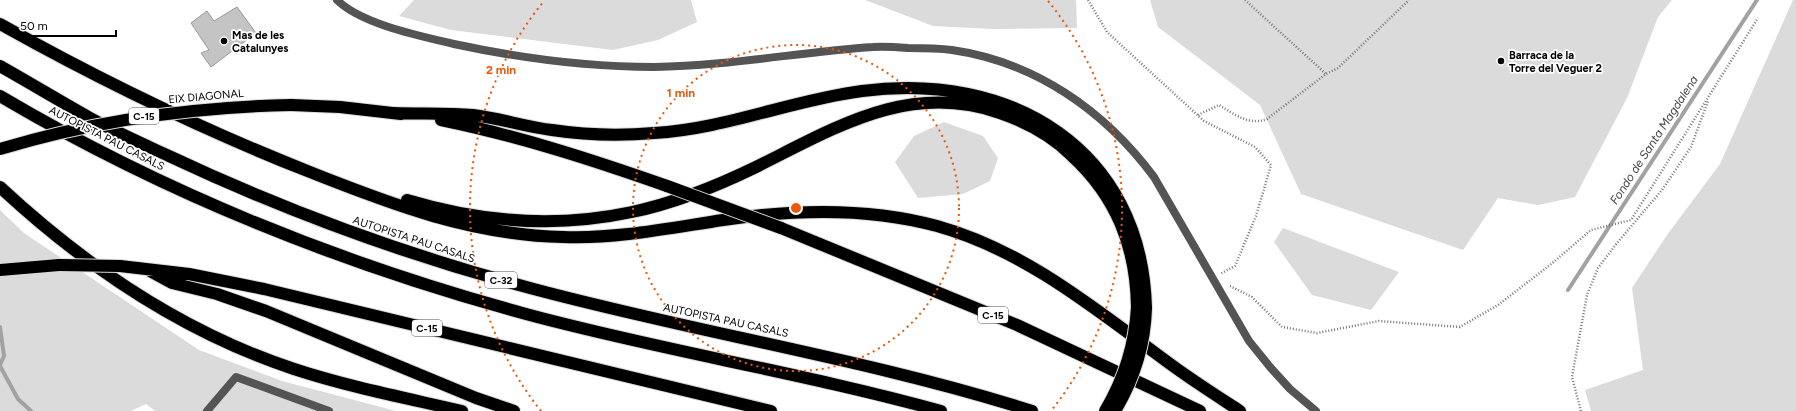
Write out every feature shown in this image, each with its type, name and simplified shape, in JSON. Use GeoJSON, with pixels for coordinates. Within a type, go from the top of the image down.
{"type":"FeatureCollection","features":[{"type":"Feature","properties":{"kind":"highway"},"geometry":{"type":"LineString","coordinates":[[0,24],[127,92],[254,150],[387,203],[450,222],[507,232],[563,237],[630,234],[725,220],[824,211],[877,214],[908,219],[970,236],[1029,264],[1056,281],[1175,368],[1240,411]]}},
{"type":"Feature","properties":{"kind":"highway","name":"AUTOPISTA PAU CASALS"},"geometry":{"type":"LineString","coordinates":[[0,66],[92,119],[204,173],[333,226],[398,249],[532,288],[598,305],[919,378],[1032,411]]}},
{"type":"Feature","properties":{"kind":"highway"},"geometry":{"type":"LineString","coordinates":[[393,113],[474,116],[575,133],[626,135],[685,130],[831,97],[887,89],[931,89],[993,101],[1034,117],[1054,129],[1091,160],[1119,200],[1130,221],[1137,244],[1143,268],[1141,307],[1143,338],[1136,367],[1115,411]]}},
{"type":"Feature","properties":{"kind":"highway","name":"AUTOPISTA PAU CASALS"},"geometry":{"type":"LineString","coordinates":[[0,96],[79,141],[200,199],[264,227],[394,275],[528,314],[656,345],[846,387],[941,411]]}},
{"type":"Feature","properties":{"kind":"highway"},"geometry":{"type":"LineString","coordinates":[[254,150],[318,169],[399,198],[443,210],[529,222],[579,220],[655,207],[720,184],[822,133],[871,113],[902,105],[946,102],[970,105],[1011,116],[1050,137],[1084,166],[1098,183],[1111,204],[1121,224],[1129,246],[1141,307],[1127,364],[1120,382],[1105,411]]}},
{"type":"Feature","properties":{"kind":"highway","name":"EIX DIAGONAL"},"geometry":{"type":"LineString","coordinates":[[0,149],[60,132],[134,117],[210,108],[291,105],[340,107],[393,113]]}},
{"type":"Feature","properties":{"kind":"highway","name":"C-15"},"geometry":{"type":"LineString","coordinates":[[393,113],[440,120],[516,137],[564,150],[781,228],[1017,325],[1200,411]]}},
{"type":"Feature","properties":{"kind":"highway"},"geometry":{"type":"LineString","coordinates":[[0,187],[43,226],[122,286],[152,305],[200,331],[246,351],[294,369],[344,384],[462,411]]}},
{"type":"Feature","properties":{"kind":"highway","name":"C-15"},"geometry":{"type":"LineString","coordinates":[[1,270],[59,265],[120,266],[189,274],[264,289],[771,411]]}},
{"type":"Feature","properties":{"kind":"highway"},"geometry":{"type":"LineString","coordinates":[[148,269],[172,283],[217,294],[266,311],[476,398],[514,411]]}},
{"type":"Feature","properties":{"kind":"street"},"geometry":{"type":"LineString","coordinates":[[337,0],[346,9],[359,16],[418,36],[480,50],[537,59],[598,65],[655,66],[716,63],[875,47],[949,49],[986,57],[1032,74],[1059,88],[1088,108],[1135,152],[1154,177],[1249,340],[1270,367],[1290,389],[1316,411]]}},
{"type":"Feature","properties":{"kind":"street"},"geometry":{"type":"LineString","coordinates":[[207,411],[236,377],[329,411]]}},
{"type":"Feature","properties":{"kind":"path"},"geometry":{"type":"LineString","coordinates":[[1088,0],[1107,32],[1204,121],[1255,147],[1271,165],[1256,216],[1235,266],[1213,278]]}},
{"type":"Feature","properties":{"kind":"path"},"geometry":{"type":"LineString","coordinates":[[1245,0],[1326,74]]}},
{"type":"Feature","properties":{"kind":"path"},"geometry":{"type":"LineString","coordinates":[[1198,115],[1219,105],[1245,120],[1258,122],[1267,120],[1326,74],[1338,68],[1409,0]]}},
{"type":"Feature","properties":{"kind":"path"},"geometry":{"type":"LineString","coordinates":[[1580,411],[1572,377],[1587,295],[1598,268],[1662,190],[1691,147],[1709,98],[1758,18]]}},
{"type":"Feature","properties":{"kind":"path"},"geometry":{"type":"LineString","coordinates":[[1213,278],[1252,297],[1282,327],[1317,333],[1379,320],[1460,327],[1498,305],[1550,265],[1591,230],[1631,220],[1754,25]]}},
{"type":"Feature","properties":{"kind":"shaded area"},"geometry":{"type":"Polygon","coordinates":[[[414,0],[691,0],[697,22],[658,40],[613,50],[451,30],[399,16],[414,0]]]}},
{"type":"Feature","properties":{"kind":"shaded area"},"geometry":{"type":"Polygon","coordinates":[[[865,0],[1076,0],[1077,28],[992,29],[933,26],[865,0]]]}},
{"type":"Feature","properties":{"kind":"shaded area"},"geometry":{"type":"Polygon","coordinates":[[[1150,0],[1672,0],[1658,17],[1627,98],[1575,197],[1538,205],[1498,198],[1463,250],[1301,194],[1260,105],[1158,27],[1150,0]]]}},
{"type":"Feature","properties":{"kind":"shaded area"},"geometry":{"type":"Polygon","coordinates":[[[1793,0],[1796,0],[1796,411],[1591,411],[1585,390],[1643,370],[1632,288],[1667,235],[1720,164],[1793,0]]]}},
{"type":"Feature","properties":{"kind":"shaded area"},"geometry":{"type":"Polygon","coordinates":[[[944,122],[983,136],[998,158],[990,181],[963,194],[918,198],[895,162],[914,136],[944,122]]]}},
{"type":"Feature","properties":{"kind":"shaded area"},"geometry":{"type":"Polygon","coordinates":[[[0,210],[24,233],[199,350],[282,381],[396,411],[155,411],[146,404],[131,411],[0,411],[0,210]]]}},
{"type":"Feature","properties":{"kind":"shaded area"},"geometry":{"type":"Polygon","coordinates":[[[1283,228],[1399,272],[1371,310],[1312,295],[1274,242],[1283,228]]]}},
{"type":"Feature","properties":{"kind":"building","name":"Mas de les Catalunyes"},"geometry":{"type":"Polygon","coordinates":[[[237,7],[256,33],[211,67],[201,53],[209,50],[191,23],[207,11],[214,21],[237,7]]]}},
{"type":"Feature","properties":{"kind":"waterway","name":"Fondo de Santa Magdalena"},"geometry":{"type":"LineString","coordinates":[[1568,290],[1757,0]]}},
{"type":"Feature","properties":{"kind":"waterway"},"geometry":{"type":"LineString","coordinates":[[0,327],[4,356],[0,365]]}},
{"type":"Feature","properties":{"kind":"waterway"},"geometry":{"type":"LineString","coordinates":[[0,366],[18,399],[31,411]]}},
{"type":"Feature","properties":{"kind":"place","name":"Mas de les Catalunyes"},"geometry":{"type":"Point","coordinates":[224,41]}},
{"type":"Feature","properties":{"kind":"place","name":"Barraca de la Torre del Veguer 2"},"geometry":{"type":"Point","coordinates":[1501,61]}}]}
